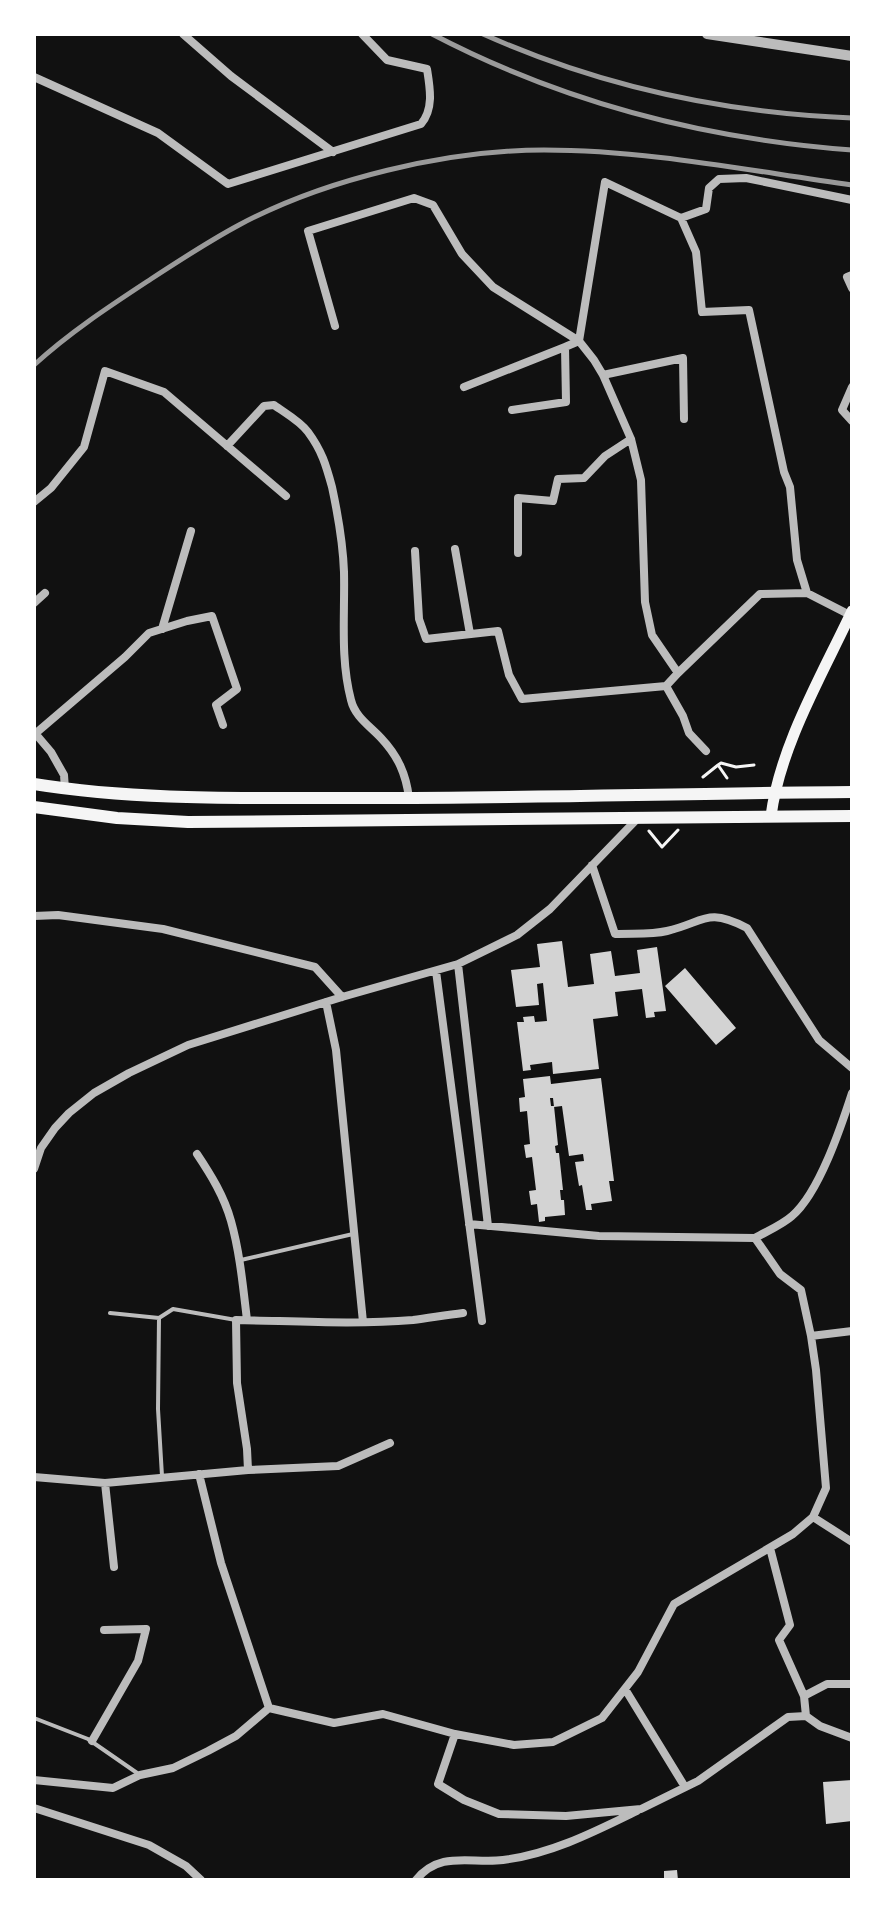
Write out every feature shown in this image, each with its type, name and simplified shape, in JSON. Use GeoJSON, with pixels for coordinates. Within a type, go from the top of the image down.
{"type":"FeatureCollection","features":[{"type":"Feature","properties":{"kind":"highway"},"geometry":{"type":"LineString","coordinates":[[34,784],[116,794],[189,798],[852,792]]}},
{"type":"Feature","properties":{"kind":"highway"},"geometry":{"type":"LineString","coordinates":[[34,807],[117,818],[188,822],[642,823],[771,816],[852,816]]}},
{"type":"Feature","properties":{"kind":"main road"},"geometry":{"type":"LineString","coordinates":[[771,816],[774,792],[791,742],[851,613]]}},
{"type":"Feature","properties":{"kind":"street"},"geometry":{"type":"LineString","coordinates":[[183,34],[231,76],[333,152]]}},
{"type":"Feature","properties":{"kind":"street"},"geometry":{"type":"LineString","coordinates":[[34,77],[158,133],[228,184],[421,124],[429,116],[427,69],[387,60],[362,34]]}},
{"type":"Feature","properties":{"kind":"street"},"geometry":{"type":"LineString","coordinates":[[707,34],[852,56]]}},
{"type":"Feature","properties":{"kind":"street"},"geometry":{"type":"LineString","coordinates":[[681,218],[706,209],[709,188],[719,179],[746,178],[852,200]]}},
{"type":"Feature","properties":{"kind":"street"},"geometry":{"type":"LineString","coordinates":[[579,341],[605,182],[681,218],[696,252],[702,312],[749,310],[784,472],[790,487],[797,560],[807,593]]}},
{"type":"Feature","properties":{"kind":"street"},"geometry":{"type":"LineString","coordinates":[[335,326],[308,231],[414,198],[433,205],[462,254],[493,287],[579,341],[603,375],[631,439],[641,480],[645,602],[652,635],[678,673]]}},
{"type":"Feature","properties":{"kind":"street"},"geometry":{"type":"LineString","coordinates":[[852,275],[847,277],[852,288]]}},
{"type":"Feature","properties":{"kind":"street"},"geometry":{"type":"LineString","coordinates":[[464,387],[579,341]]}},
{"type":"Feature","properties":{"kind":"street"},"geometry":{"type":"LineString","coordinates":[[512,410],[566,402],[565,347]]}},
{"type":"Feature","properties":{"kind":"street"},"geometry":{"type":"LineString","coordinates":[[603,375],[683,358],[684,419]]}},
{"type":"Feature","properties":{"kind":"street"},"geometry":{"type":"LineString","coordinates":[[34,502],[51,488],[84,447],[105,371],[164,392],[286,496]]}},
{"type":"Feature","properties":{"kind":"street"},"geometry":{"type":"LineString","coordinates":[[852,387],[842,410],[852,421]]}},
{"type":"Feature","properties":{"kind":"street"},"geometry":{"type":"LineString","coordinates":[[227,446],[264,406],[274,405],[306,429],[324,458],[339,519],[344,572],[343,641],[352,705],[397,759],[406,778],[409,798]]}},
{"type":"Feature","properties":{"kind":"street"},"geometry":{"type":"LineString","coordinates":[[518,553],[518,498],[553,501],[558,479],[584,478],[605,456],[631,439]]}},
{"type":"Feature","properties":{"kind":"street"},"geometry":{"type":"LineString","coordinates":[[162,629],[191,531]]}},
{"type":"Feature","properties":{"kind":"street"},"geometry":{"type":"LineString","coordinates":[[455,549],[470,634]]}},
{"type":"Feature","properties":{"kind":"street"},"geometry":{"type":"LineString","coordinates":[[415,551],[419,619],[426,639],[498,631],[509,675],[522,699],[666,686],[760,594],[807,593],[851,613]]}},
{"type":"Feature","properties":{"kind":"street"},"geometry":{"type":"LineString","coordinates":[[34,603],[45,593]]}},
{"type":"Feature","properties":{"kind":"street"},"geometry":{"type":"LineString","coordinates":[[65,789],[64,775],[35,733],[149,633],[212,616],[237,689],[216,705],[223,725]]}},
{"type":"Feature","properties":{"kind":"street"},"geometry":{"type":"LineString","coordinates":[[666,686],[689,733],[706,751]]}},
{"type":"Feature","properties":{"kind":"street"},"geometry":{"type":"LineString","coordinates":[[34,1169],[41,1148],[69,1113],[94,1093],[129,1073],[188,1045],[458,964],[517,935],[550,909],[592,865],[642,823]]}},
{"type":"Feature","properties":{"kind":"street"},"geometry":{"type":"LineString","coordinates":[[592,865],[615,934],[665,932],[712,916],[747,928],[819,1040],[851,1066]]}},
{"type":"Feature","properties":{"kind":"street"},"geometry":{"type":"LineString","coordinates":[[34,916],[58,915],[163,929],[315,967],[342,997]]}},
{"type":"Feature","properties":{"kind":"street"},"geometry":{"type":"LineString","coordinates":[[458,964],[488,1226]]}},
{"type":"Feature","properties":{"kind":"street"},"geometry":{"type":"LineString","coordinates":[[436,971],[482,1321]]}},
{"type":"Feature","properties":{"kind":"street"},"geometry":{"type":"LineString","coordinates":[[326,1002],[336,1050],[363,1322]]}},
{"type":"Feature","properties":{"kind":"street"},"geometry":{"type":"LineString","coordinates":[[469,1224],[599,1236],[755,1238],[791,1217],[805,1203],[834,1145],[852,1093]]}},
{"type":"Feature","properties":{"kind":"street"},"geometry":{"type":"LineString","coordinates":[[197,1154],[220,1191],[231,1221],[247,1320]]}},
{"type":"Feature","properties":{"kind":"street"},"geometry":{"type":"LineString","coordinates":[[269,1708],[334,1723],[383,1714],[455,1734],[514,1745],[553,1742],[602,1718],[638,1672],[674,1604],[793,1534],[813,1517],[826,1488],[811,1336],[801,1290],[780,1274],[755,1238]]}},
{"type":"Feature","properties":{"kind":"street"},"geometry":{"type":"LineString","coordinates":[[248,1470],[237,1383],[236,1320],[363,1322],[463,1313]]}},
{"type":"Feature","properties":{"kind":"street"},"geometry":{"type":"LineString","coordinates":[[811,1336],[852,1331]]}},
{"type":"Feature","properties":{"kind":"street"},"geometry":{"type":"LineString","coordinates":[[34,1477],[105,1483],[248,1470],[338,1466],[390,1443]]}},
{"type":"Feature","properties":{"kind":"street"},"geometry":{"type":"LineString","coordinates":[[199,1474],[221,1563],[269,1708]]}},
{"type":"Feature","properties":{"kind":"street"},"geometry":{"type":"LineString","coordinates":[[105,1483],[114,1567]]}},
{"type":"Feature","properties":{"kind":"street"},"geometry":{"type":"LineString","coordinates":[[813,1517],[852,1542]]}},
{"type":"Feature","properties":{"kind":"street"},"geometry":{"type":"LineString","coordinates":[[770,1548],[790,1625],[779,1640],[804,1696],[806,1716]]}},
{"type":"Feature","properties":{"kind":"street"},"geometry":{"type":"LineString","coordinates":[[92,1741],[138,1661],[146,1629],[104,1630]]}},
{"type":"Feature","properties":{"kind":"street"},"geometry":{"type":"LineString","coordinates":[[804,1696],[827,1684],[852,1684]]}},
{"type":"Feature","properties":{"kind":"street"},"geometry":{"type":"LineString","coordinates":[[625,1689],[685,1787]]}},
{"type":"Feature","properties":{"kind":"street"},"geometry":{"type":"LineString","coordinates":[[34,1780],[113,1788],[140,1775],[173,1768],[208,1751],[236,1736],[269,1708]]}},
{"type":"Feature","properties":{"kind":"street"},"geometry":{"type":"LineString","coordinates":[[416,1880],[436,1864],[460,1859],[500,1860],[536,1854],[589,1835],[698,1781],[788,1717],[806,1716],[820,1726],[852,1738]]}},
{"type":"Feature","properties":{"kind":"street"},"geometry":{"type":"LineString","coordinates":[[455,1734],[438,1784],[464,1800],[499,1814],[566,1816],[641,1809]]}},
{"type":"Feature","properties":{"kind":"street"},"geometry":{"type":"LineString","coordinates":[[34,1808],[149,1845],[186,1866],[201,1880]]}},
{"type":"Feature","properties":{"kind":"lane"},"geometry":{"type":"LineString","coordinates":[[239,1260],[354,1234]]}},
{"type":"Feature","properties":{"kind":"lane"},"geometry":{"type":"LineString","coordinates":[[110,1313],[159,1318],[173,1309],[236,1320]]}},
{"type":"Feature","properties":{"kind":"lane"},"geometry":{"type":"LineString","coordinates":[[159,1318],[158,1409],[162,1478]]}},
{"type":"Feature","properties":{"kind":"lane"},"geometry":{"type":"LineString","coordinates":[[34,1718],[92,1741],[140,1775]]}},
{"type":"Feature","properties":{"kind":"path"},"geometry":{"type":"LineString","coordinates":[[703,777],[721,763],[736,767],[754,765]]}},
{"type":"Feature","properties":{"kind":"path"},"geometry":{"type":"LineString","coordinates":[[718,765],[728,778]]}},
{"type":"Feature","properties":{"kind":"path"},"geometry":{"type":"LineString","coordinates":[[642,823],[662,847],[671,838]]}},
{"type":"Feature","properties":{"kind":"building"},"geometry":{"type":"Polygon","coordinates":[[[562,941],[568,987],[594,984],[590,954],[611,951],[615,976],[640,973],[637,950],[657,947],[666,1011],[654,1012],[655,1017],[646,1018],[642,989],[615,992],[618,1016],[593,1019],[599,1069],[553,1074],[552,1062],[530,1065],[531,1070],[523,1071],[517,1022],[524,1022],[523,1017],[534,1016],[535,1022],[547,1021],[543,983],[537,984],[539,1005],[516,1007],[511,970],[540,967],[537,944],[562,941]]]}},
{"type":"Feature","properties":{"kind":"building"},"geometry":{"type":"Polygon","coordinates":[[[685,968],[736,1028],[716,1045],[665,986],[685,968]]]}},
{"type":"Feature","properties":{"kind":"building"},"geometry":{"type":"Polygon","coordinates":[[[550,1076],[551,1084],[601,1078],[614,1181],[609,1181],[612,1201],[591,1204],[592,1210],[586,1210],[575,1162],[584,1161],[583,1154],[569,1156],[562,1106],[554,1107],[558,1145],[555,1146],[556,1153],[559,1153],[563,1190],[560,1190],[565,1215],[545,1217],[545,1221],[539,1222],[537,1204],[531,1205],[529,1191],[536,1190],[532,1157],[526,1158],[524,1145],[530,1144],[527,1111],[520,1112],[519,1098],[525,1097],[523,1079],[550,1076]]]}},
{"type":"Feature","properties":{"kind":"building"},"geometry":{"type":"Polygon","coordinates":[[[852,1780],[852,1821],[826,1824],[823,1782],[852,1780]]]}},
{"type":"Feature","properties":{"kind":"building"},"geometry":{"type":"Polygon","coordinates":[[[677,1870],[678,1880],[664,1880],[664,1871],[677,1870]]]}},
{"type":"Feature","properties":{"kind":"railway"},"geometry":{"type":"LineString","coordinates":[[432,34],[532,79],[636,113],[743,137],[852,150]]}},
{"type":"Feature","properties":{"kind":"railway"},"geometry":{"type":"LineString","coordinates":[[483,34],[572,68],[663,94],[757,110],[852,118]]}},
{"type":"Feature","properties":{"kind":"railway"},"geometry":{"type":"LineString","coordinates":[[34,365],[105,309],[228,231],[309,194],[387,170],[507,151],[583,151],[699,162],[852,185]]}}]}
